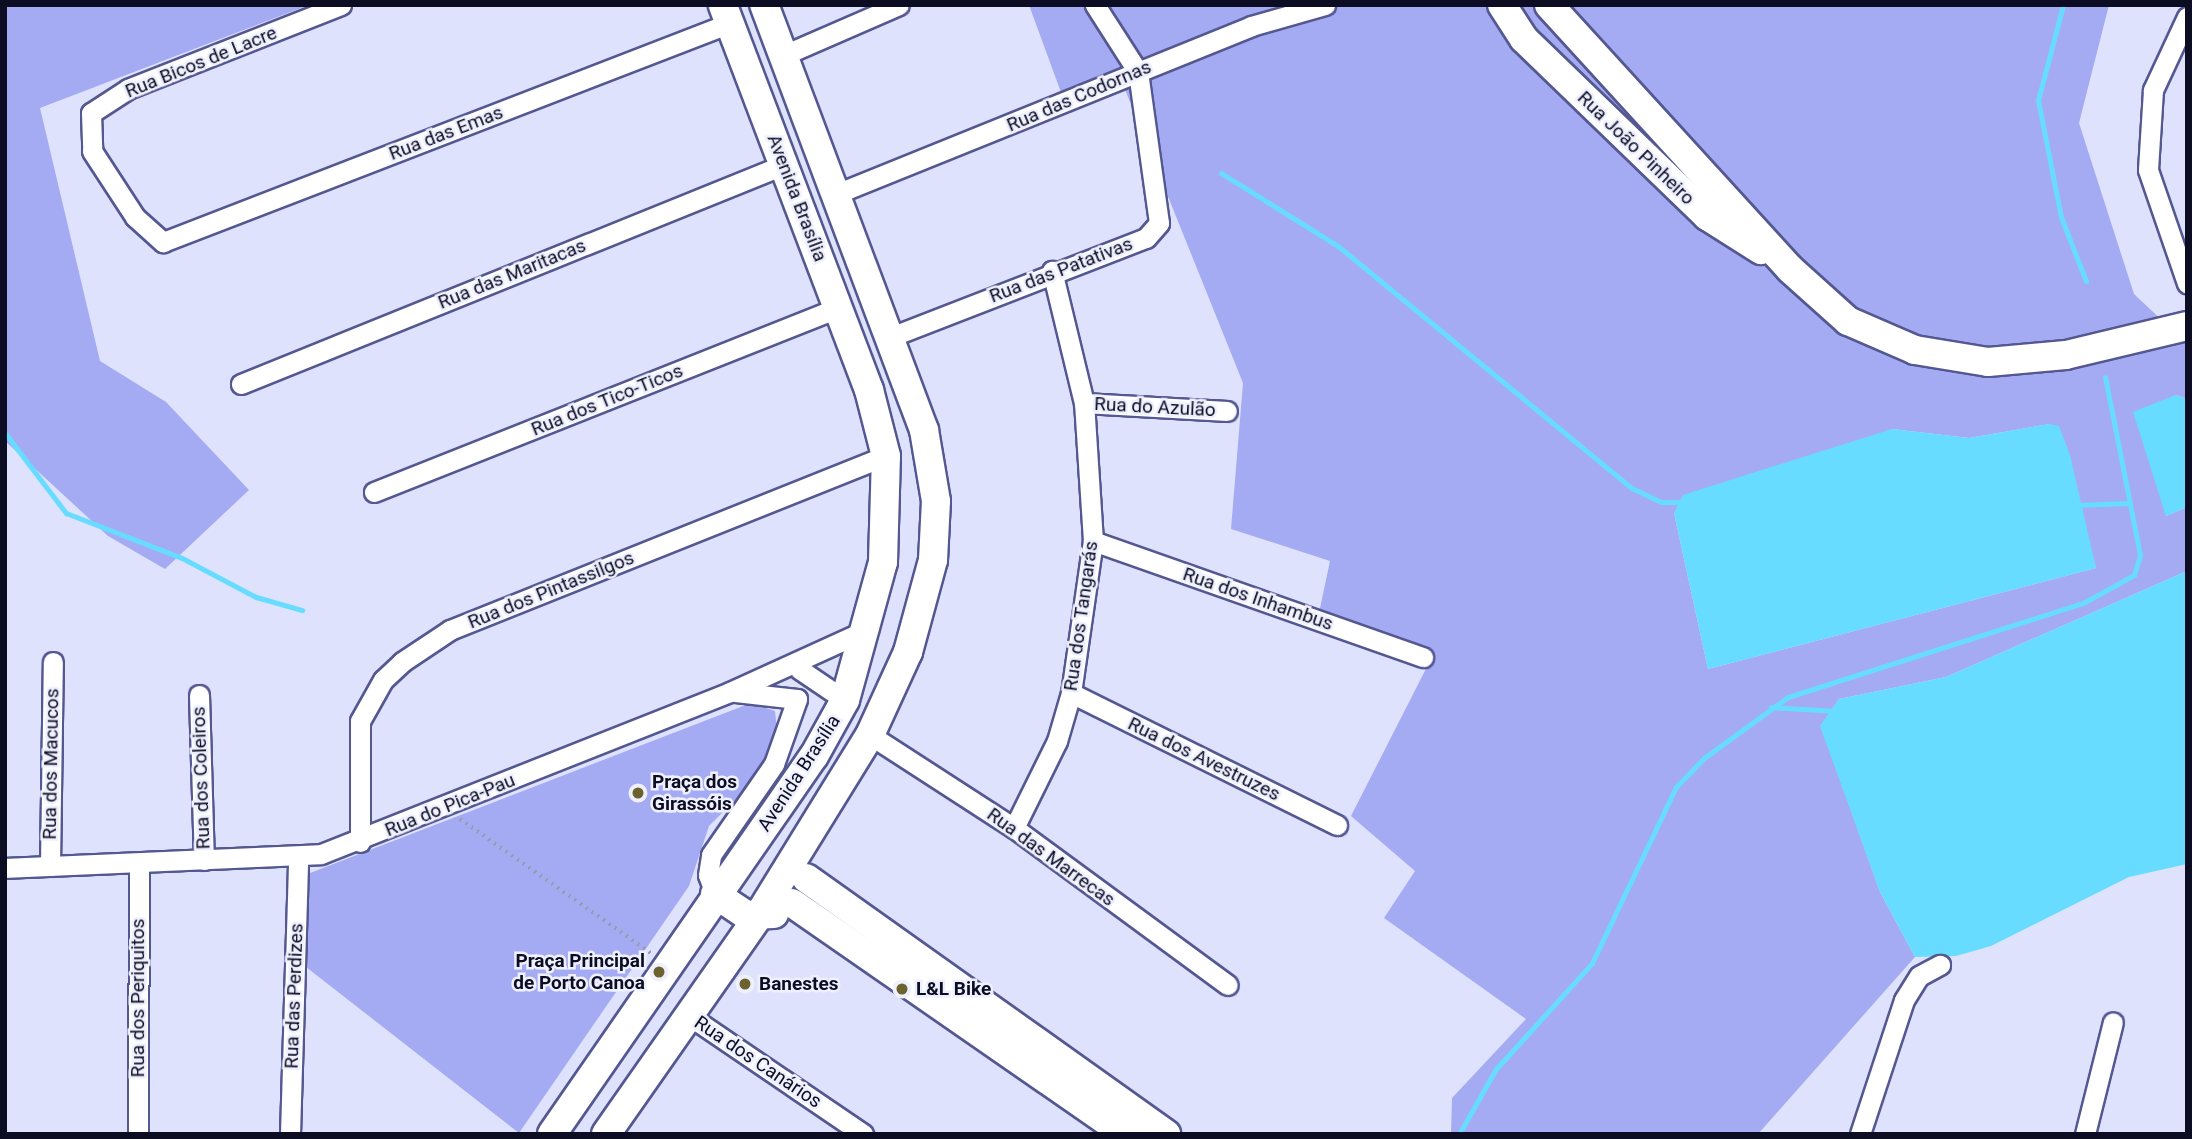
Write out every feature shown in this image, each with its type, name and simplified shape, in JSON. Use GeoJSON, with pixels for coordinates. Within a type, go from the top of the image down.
{"type":"FeatureCollection","features":[{"type":"Feature","properties":{"kind":"street","name":"Rua Bicos de Lacre"},"geometry":{"type":"LineString","coordinates":[[163,242],[135,217],[92,151],[91,113],[128,89],[341,5]]}},
{"type":"Feature","properties":{"kind":"street","name":"Avenida Brasília"},"geometry":{"type":"LineString","coordinates":[[606,1134],[757,918],[870,735],[908,652],[933,560],[936,501],[924,430],[893,336],[764,5]]}},
{"type":"Feature","properties":{"kind":"street"},"geometry":{"type":"LineString","coordinates":[[785,55],[899,5]]}},
{"type":"Feature","properties":{"kind":"street"},"geometry":{"type":"LineString","coordinates":[[1095,5],[1138,72]]}},
{"type":"Feature","properties":{"kind":"street","name":"Rua das Codornas"},"geometry":{"type":"LineString","coordinates":[[836,194],[1251,26],[1325,5]]}},
{"type":"Feature","properties":{"kind":"street","name":"Rua João Pinheiro"},"geometry":{"type":"LineString","coordinates":[[1549,5],[1790,269],[1848,321],[1955,359],[2023,361],[2187,326]]}},
{"type":"Feature","properties":{"kind":"street","name":"Rua João Pinheiro"},"geometry":{"type":"LineString","coordinates":[[1497,7],[1524,39],[1707,216],[1790,269]]}},
{"type":"Feature","properties":{"kind":"street","name":"Rua das Emas"},"geometry":{"type":"LineString","coordinates":[[163,242],[726,14]]}},
{"type":"Feature","properties":{"kind":"street","name":"Avenida Brasília"},"geometry":{"type":"LineString","coordinates":[[552,1134],[715,894],[776,813],[845,700],[868,629],[883,562],[886,456],[840,307],[726,14]]}},
{"type":"Feature","properties":{"kind":"street"},"geometry":{"type":"LineString","coordinates":[[2187,17],[2153,90],[2148,170],[2187,282]]}},
{"type":"Feature","properties":{"kind":"street","name":"Rua das Patativas"},"geometry":{"type":"LineString","coordinates":[[893,336],[1052,271],[1146,238],[1159,223],[1138,72]]}},
{"type":"Feature","properties":{"kind":"street"},"geometry":{"type":"LineString","coordinates":[[755,88],[780,107],[805,110]]}},
{"type":"Feature","properties":{"kind":"street","name":"Rua das Maritacas"},"geometry":{"type":"LineString","coordinates":[[241,384],[783,164]]}},
{"type":"Feature","properties":{"kind":"street"},"geometry":{"type":"LineString","coordinates":[[803,213],[836,194]]}},
{"type":"Feature","properties":{"kind":"street","name":"Rua dos Tangarás"},"geometry":{"type":"LineString","coordinates":[[1014,828],[1057,741],[1071,694],[1093,541],[1084,402],[1052,271]]}},
{"type":"Feature","properties":{"kind":"street","name":"Rua dos Tico-Ticos"},"geometry":{"type":"LineString","coordinates":[[374,492],[840,307]]}},
{"type":"Feature","properties":{"kind":"street","name":"Rua do Azulão"},"geometry":{"type":"LineString","coordinates":[[1084,402],[1227,411]]}},
{"type":"Feature","properties":{"kind":"street","name":"Rua dos Pintassilgos"},"geometry":{"type":"LineString","coordinates":[[360,842],[360,721],[383,680],[402,662],[450,630],[886,456]]}},
{"type":"Feature","properties":{"kind":"street","name":"Rua dos Inhambus"},"geometry":{"type":"LineString","coordinates":[[1093,541],[1423,657]]}},
{"type":"Feature","properties":{"kind":"street"},"geometry":{"type":"LineString","coordinates":[[868,629],[888,633],[908,652]]}},
{"type":"Feature","properties":{"kind":"street","name":"Rua do Pica-Pau"},"geometry":{"type":"LineString","coordinates":[[5,868],[298,858],[360,842],[800,665],[868,629]]}},
{"type":"Feature","properties":{"kind":"street","name":"Rua dos Macucos"},"geometry":{"type":"LineString","coordinates":[[50,866],[53,662]]}},
{"type":"Feature","properties":{"kind":"street"},"geometry":{"type":"LineString","coordinates":[[800,665],[797,699],[774,764],[711,855],[708,875],[715,894],[757,918],[792,903],[806,878],[802,845]]}},
{"type":"Feature","properties":{"kind":"street"},"geometry":{"type":"LineString","coordinates":[[800,665],[845,700]]}},
{"type":"Feature","properties":{"kind":"street"},"geometry":{"type":"LineString","coordinates":[[730,692],[797,699]]}},
{"type":"Feature","properties":{"kind":"street","name":"Rua dos Avestruzes"},"geometry":{"type":"LineString","coordinates":[[1071,694],[1337,825]]}},
{"type":"Feature","properties":{"kind":"street","name":"Rua dos Coleiros"},"geometry":{"type":"LineString","coordinates":[[199,695],[204,860]]}},
{"type":"Feature","properties":{"kind":"street","name":"Rua das Marrecas"},"geometry":{"type":"LineString","coordinates":[[870,735],[1014,828],[1228,985]]}},
{"type":"Feature","properties":{"kind":"street","name":"Rua das Perdizes"},"geometry":{"type":"LineString","coordinates":[[290,1134],[298,858]]}},
{"type":"Feature","properties":{"kind":"street","name":"Rua dos Periquitos"},"geometry":{"type":"LineString","coordinates":[[138,1134],[139,863]]}},
{"type":"Feature","properties":{"kind":"street"},"geometry":{"type":"LineString","coordinates":[[806,878],[1166,1134]]}},
{"type":"Feature","properties":{"kind":"street"},"geometry":{"type":"LineString","coordinates":[[792,903],[1126,1134]]}},
{"type":"Feature","properties":{"kind":"street"},"geometry":{"type":"LineString","coordinates":[[1860,1134],[1904,1000],[1919,976],[1940,965]]}},
{"type":"Feature","properties":{"kind":"street","name":"Rua dos Canários"},"geometry":{"type":"LineString","coordinates":[[688,1015],[863,1134]]}},
{"type":"Feature","properties":{"kind":"street"},"geometry":{"type":"LineString","coordinates":[[2085,1134],[2113,1022]]}},
{"type":"Feature","properties":{"kind":"path"},"geometry":{"type":"LineString","coordinates":[[444,808],[667,965]]}},
{"type":"Feature","properties":{"kind":"shaded area"},"geometry":{"type":"Polygon","coordinates":[[[5,5],[309,5],[40,108],[100,361],[166,402],[249,490],[165,569],[108,536],[5,441],[5,5]]]}},
{"type":"Feature","properties":{"kind":"shaded area"},"geometry":{"type":"Polygon","coordinates":[[[1029,5],[2109,5],[2079,123],[2134,294],[2187,344],[2187,399],[2176,395],[2166,516],[2187,507],[2187,571],[1946,677],[1839,699],[1821,726],[1880,892],[1915,957],[1758,1134],[1451,1134],[1452,1098],[1526,1019],[1384,918],[1415,871],[1351,816],[1434,653],[1319,613],[1330,561],[1231,529],[1243,383],[1124,87],[1066,106],[1029,5]],[[2049,424],[1969,438],[1892,429],[1674,513],[1708,669],[2096,568],[2049,424]]]}},
{"type":"Feature","properties":{"kind":"shaded area"},"geometry":{"type":"Polygon","coordinates":[[[2176,395],[2187,399],[2187,507],[2166,516],[2133,412],[2176,395]]]}},
{"type":"Feature","properties":{"kind":"shaded area"},"geometry":{"type":"Polygon","coordinates":[[[2049,424],[2059,426],[2070,455],[2096,568],[1708,669],[1674,513],[1683,495],[1892,429],[1969,438],[2049,424]]]}},
{"type":"Feature","properties":{"kind":"shaded area"},"geometry":{"type":"Polygon","coordinates":[[[2187,571],[2187,864],[2129,877],[1991,946],[1956,956],[1915,957],[1880,892],[1820,726],[1839,699],[1946,677],[2187,571]]]}},
{"type":"Feature","properties":{"kind":"shaded area"},"geometry":{"type":"Polygon","coordinates":[[[751,703],[775,711],[778,741],[750,785],[709,826],[689,886],[519,1133],[306,967],[310,873],[751,703]]]}},
{"type":"Feature","properties":{"kind":"waterway"},"geometry":{"type":"LineString","coordinates":[[2063,5],[2038,100],[2061,217],[2086,281]]}},
{"type":"Feature","properties":{"kind":"waterway"},"geometry":{"type":"LineString","coordinates":[[1221,173],[1338,246],[1632,488],[1661,502],[1685,502]]}},
{"type":"Feature","properties":{"kind":"waterway"},"geometry":{"type":"LineString","coordinates":[[1459,1134],[1496,1069],[1592,963],[1676,787],[1704,758],[1788,697],[2085,602],[2134,575],[2140,555],[2105,377]]}},
{"type":"Feature","properties":{"kind":"waterway"},"geometry":{"type":"LineString","coordinates":[[5,433],[66,513],[182,558],[256,597],[302,610]]}},
{"type":"Feature","properties":{"kind":"waterway"},"geometry":{"type":"LineString","coordinates":[[2076,505],[2128,503]]}},
{"type":"Feature","properties":{"kind":"waterway"},"geometry":{"type":"LineString","coordinates":[[1771,707],[1837,711]]}},
{"type":"Feature","properties":{"kind":"place","name":"Praça dos Girassóis"},"geometry":{"type":"Point","coordinates":[638,793]}},
{"type":"Feature","properties":{"kind":"place","name":"Praça Principal de Porto Canoa"},"geometry":{"type":"Point","coordinates":[659,972]}},
{"type":"Feature","properties":{"kind":"place","name":"Banestes"},"geometry":{"type":"Point","coordinates":[745,984]}},
{"type":"Feature","properties":{"kind":"place","name":"L&L Bike"},"geometry":{"type":"Point","coordinates":[902,989]}}]}
